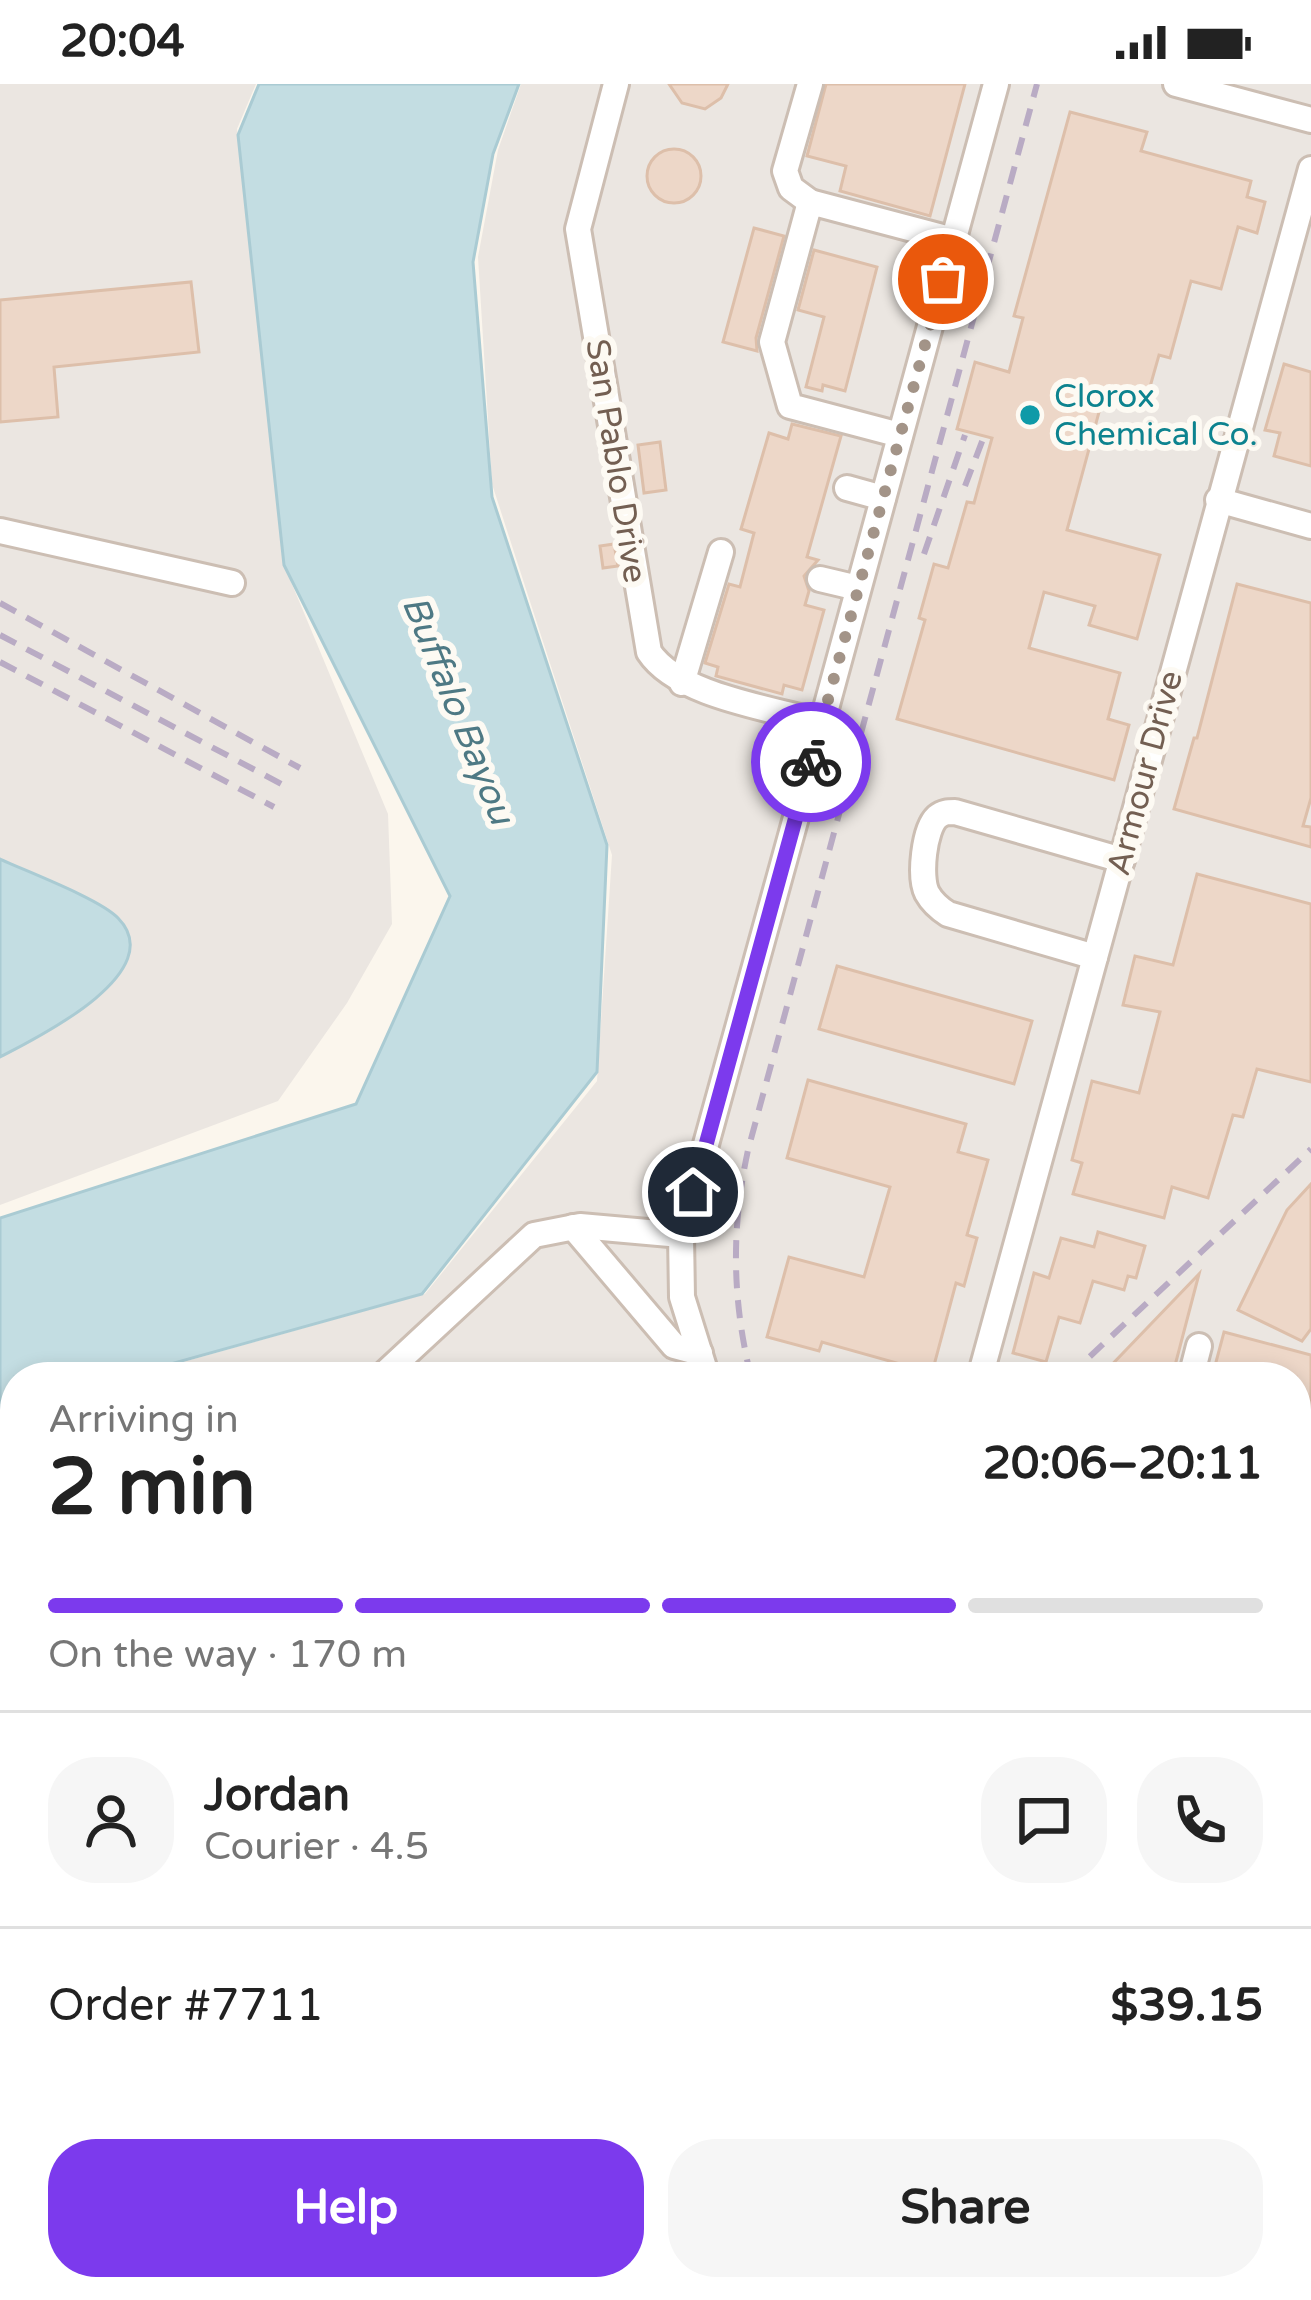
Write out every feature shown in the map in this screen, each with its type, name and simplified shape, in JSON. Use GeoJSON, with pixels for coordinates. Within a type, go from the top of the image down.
{"type":"FeatureCollection","features":[{"type":"Feature","properties":{"kind":"street","name":"San Pablo Drive"},"geometry":{"type":"LineString","coordinates":[[616,84],[578,229],[644,632],[659,667],[682,683]]}},
{"type":"Feature","properties":{"kind":"street"},"geometry":{"type":"LineString","coordinates":[[810,84],[785,171],[791,188],[810,202],[954,240]]}},
{"type":"Feature","properties":{"kind":"street"},"geometry":{"type":"LineString","coordinates":[[702,1362],[682,1297],[681,1235],[996,84]]}},
{"type":"Feature","properties":{"kind":"street"},"geometry":{"type":"LineString","coordinates":[[1176,84],[1311,120]]}},
{"type":"Feature","properties":{"kind":"street","name":"Armour Drive"},"geometry":{"type":"LineString","coordinates":[[984,1362],[1311,169]]}},
{"type":"Feature","properties":{"kind":"street"},"geometry":{"type":"LineString","coordinates":[[810,202],[772,342],[790,406],[901,435]]}},
{"type":"Feature","properties":{"kind":"street"},"geometry":{"type":"LineString","coordinates":[[847,488],[883,498]]}},
{"type":"Feature","properties":{"kind":"street"},"geometry":{"type":"LineString","coordinates":[[1218,500],[1311,526]]}},
{"type":"Feature","properties":{"kind":"street"},"geometry":{"type":"LineString","coordinates":[[0,531],[232,583]]}},
{"type":"Feature","properties":{"kind":"street"},"geometry":{"type":"LineString","coordinates":[[722,552],[682,683],[822,723]]}},
{"type":"Feature","properties":{"kind":"street"},"geometry":{"type":"LineString","coordinates":[[820,579],[858,589]]}},
{"type":"Feature","properties":{"kind":"street"},"geometry":{"type":"LineString","coordinates":[[1095,957],[948,914],[938,907],[923,878],[933,822],[942,814],[956,812],[1122,860]]}},
{"type":"Feature","properties":{"kind":"street"},"geometry":{"type":"LineString","coordinates":[[397,1362],[534,1235],[573,1227],[681,1235]]}},
{"type":"Feature","properties":{"kind":"street"},"geometry":{"type":"LineString","coordinates":[[573,1227],[674,1346],[698,1362]]}},
{"type":"Feature","properties":{"kind":"street"},"geometry":{"type":"LineString","coordinates":[[1195,1362],[1199,1346]]}},
{"type":"Feature","properties":{"kind":"shaded area"},"geometry":{"type":"Polygon","coordinates":[[[0,84],[256,84],[237,129],[284,565],[388,814],[392,924],[347,1003],[278,1101],[0,1205],[0,84]]]}},
{"type":"Feature","properties":{"kind":"shaded area"},"geometry":{"type":"Polygon","coordinates":[[[521,84],[1311,84],[1311,1362],[183,1362],[425,1294],[597,1081],[612,855],[492,484],[478,257],[498,150],[521,84]]]}},
{"type":"Feature","properties":{"kind":"water","name":"Buffalo Bayou"},"geometry":{"type":"Polygon","coordinates":[[[259,84],[519,84],[493,154],[473,262],[492,497],[607,845],[597,1072],[422,1294],[178,1362],[0,1362],[0,1218],[356,1104],[450,896],[284,565],[238,135],[259,84]]]}},
{"type":"Feature","properties":{"kind":"water"},"geometry":{"type":"Polygon","coordinates":[[[0,859],[109,911],[130,939],[127,960],[93,1001],[0,1057],[0,859]]]}},
{"type":"Feature","properties":{"kind":"building"},"geometry":{"type":"Polygon","coordinates":[[[669,84],[728,84],[721,98],[705,109],[682,103],[669,84]]]}},
{"type":"Feature","properties":{"kind":"building"},"geometry":{"type":"Polygon","coordinates":[[[826,84],[965,84],[930,216],[840,191],[846,166],[807,156],[826,84]]]}},
{"type":"Feature","properties":{"kind":"building"},"geometry":{"type":"Polygon","coordinates":[[[1070,112],[1147,132],[1141,151],[1251,181],[1247,197],[1265,202],[1257,233],[1238,227],[1221,289],[1191,281],[1170,358],[1159,355],[1146,401],[1105,390],[1067,530],[1160,555],[1137,639],[1089,625],[1095,606],[1044,592],[1029,648],[1120,673],[1108,719],[1129,725],[1114,780],[897,719],[925,620],[919,618],[934,564],[948,568],[967,502],[974,503],[992,438],[957,429],[975,362],[1009,372],[1023,318],[1014,316],[1070,112]]]}},
{"type":"Feature","properties":{"kind":"building"},"geometry":{"type":"Polygon","coordinates":[[[674,149],[693,157],[701,176],[693,195],[674,203],[655,195],[647,176],[655,157],[674,149]]]}},
{"type":"Feature","properties":{"kind":"building"},"geometry":{"type":"Polygon","coordinates":[[[754,228],[784,236],[756,338],[757,351],[723,342],[754,228]]]}},
{"type":"Feature","properties":{"kind":"building"},"geometry":{"type":"Polygon","coordinates":[[[814,250],[877,267],[845,391],[823,385],[822,391],[806,387],[824,317],[798,310],[814,250]]]}},
{"type":"Feature","properties":{"kind":"building"},"geometry":{"type":"Polygon","coordinates":[[[191,282],[199,352],[54,367],[58,417],[0,422],[0,300],[191,282]]]}},
{"type":"Feature","properties":{"kind":"building"},"geometry":{"type":"Polygon","coordinates":[[[1284,364],[1311,372],[1311,466],[1274,456],[1280,433],[1265,430],[1284,364]]]}},
{"type":"Feature","properties":{"kind":"building"},"geometry":{"type":"Polygon","coordinates":[[[792,424],[841,436],[807,557],[818,560],[804,576],[809,591],[805,605],[824,610],[802,690],[784,685],[782,694],[716,676],[718,667],[705,663],[729,584],[740,587],[754,533],[741,529],[769,433],[788,439],[792,424]]]}},
{"type":"Feature","properties":{"kind":"building"},"geometry":{"type":"Polygon","coordinates":[[[660,442],[666,490],[644,493],[638,445],[660,442]]]}},
{"type":"Feature","properties":{"kind":"building"},"geometry":{"type":"Polygon","coordinates":[[[614,544],[618,566],[603,568],[600,546],[614,544]]]}},
{"type":"Feature","properties":{"kind":"building"},"geometry":{"type":"Polygon","coordinates":[[[1237,584],[1311,603],[1311,798],[1303,826],[1311,827],[1311,847],[1174,809],[1237,584]]]}},
{"type":"Feature","properties":{"kind":"building"},"geometry":{"type":"Polygon","coordinates":[[[1197,874],[1311,904],[1311,1082],[1257,1069],[1243,1117],[1233,1115],[1208,1198],[1172,1187],[1164,1218],[1073,1194],[1082,1163],[1072,1160],[1092,1081],[1139,1093],[1160,1012],[1123,1005],[1135,956],[1173,965],[1197,874]]]}},
{"type":"Feature","properties":{"kind":"building"},"geometry":{"type":"Polygon","coordinates":[[[837,966],[1032,1021],[1014,1084],[819,1029],[837,966]]]}},
{"type":"Feature","properties":{"kind":"building"},"geometry":{"type":"Polygon","coordinates":[[[808,1080],[966,1124],[958,1152],[988,1160],[967,1235],[977,1238],[964,1286],[956,1283],[935,1362],[893,1362],[822,1342],[819,1351],[767,1337],[789,1257],[864,1277],[890,1187],[787,1158],[808,1080]]]}},
{"type":"Feature","properties":{"kind":"building"},"geometry":{"type":"Polygon","coordinates":[[[1311,1184],[1311,1329],[1302,1341],[1238,1310],[1287,1210],[1311,1184]]]}},
{"type":"Feature","properties":{"kind":"building"},"geometry":{"type":"Polygon","coordinates":[[[1098,1232],[1145,1246],[1136,1278],[1128,1276],[1124,1290],[1093,1281],[1080,1323],[1059,1317],[1046,1362],[1013,1353],[1034,1273],[1049,1278],[1061,1238],[1094,1247],[1098,1232]]]}},
{"type":"Feature","properties":{"kind":"building"},"geometry":{"type":"Polygon","coordinates":[[[1199,1274],[1176,1362],[1114,1362],[1199,1274]]]}},
{"type":"Feature","properties":{"kind":"building"},"geometry":{"type":"Polygon","coordinates":[[[1224,1332],[1311,1355],[1311,1362],[1216,1362],[1224,1332]]]}},
{"type":"Feature","properties":{"kind":"railway"},"geometry":{"type":"LineString","coordinates":[[748,1362],[736,1264],[748,1150],[1037,84]]}},
{"type":"Feature","properties":{"kind":"railway"},"geometry":{"type":"LineString","coordinates":[[924,554],[965,435]]}},
{"type":"Feature","properties":{"kind":"railway"},"geometry":{"type":"LineString","coordinates":[[965,486],[983,439]]}},
{"type":"Feature","properties":{"kind":"railway"},"geometry":{"type":"LineString","coordinates":[[0,603],[300,768]]}},
{"type":"Feature","properties":{"kind":"railway"},"geometry":{"type":"LineString","coordinates":[[0,635],[289,788]]}},
{"type":"Feature","properties":{"kind":"railway"},"geometry":{"type":"LineString","coordinates":[[0,662],[274,807]]}},
{"type":"Feature","properties":{"kind":"railway"},"geometry":{"type":"LineString","coordinates":[[1084,1362],[1311,1149]]}},
{"type":"Feature","properties":{"kind":"way so far"},"geometry":{"type":"LineString","coordinates":[[811,762],[943,279]]}},
{"type":"Feature","properties":{"kind":"place","name":"Clorox Chemical Co."},"geometry":{"type":"Point","coordinates":[1030,415]}},
{"type":"Feature","properties":{"kind":"route"},"geometry":{"type":"LineString","coordinates":[[693,1192],[811,762]]}}]}
